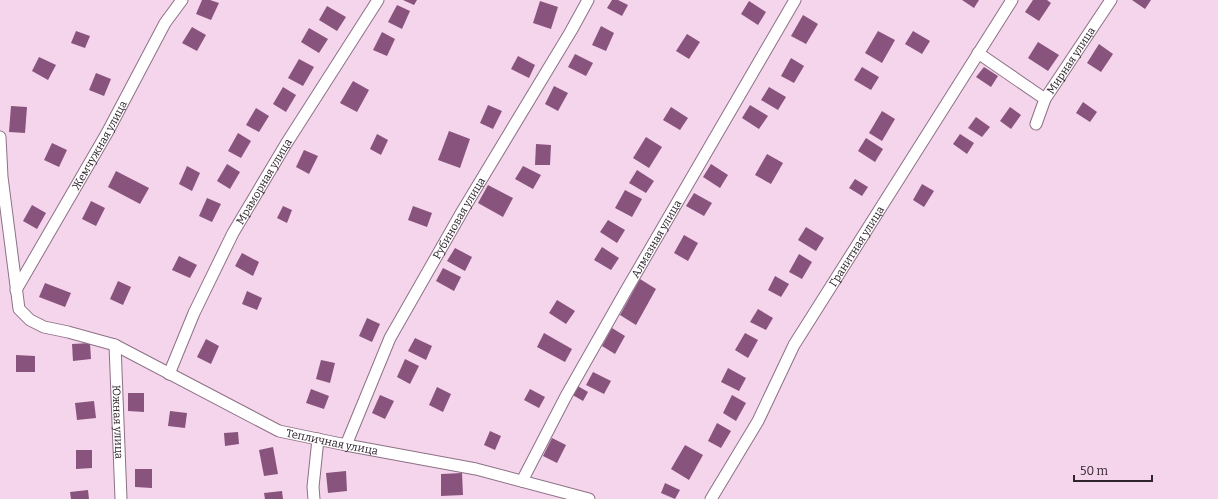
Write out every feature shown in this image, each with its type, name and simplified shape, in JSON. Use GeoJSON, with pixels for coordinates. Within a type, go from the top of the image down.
{"type":"FeatureCollection","features":[{"type":"Feature","properties":{"kind":"street","name":"Жемчужная улица"},"geometry":{"type":"LineString","coordinates":[[16,290],[107,133],[165,23],[182,0]]}},
{"type":"Feature","properties":{"kind":"street","name":"Мраморная улица"},"geometry":{"type":"LineString","coordinates":[[169,374],[194,313],[233,233],[286,144],[378,0]]}},
{"type":"Feature","properties":{"kind":"street","name":"Рубиновая улица"},"geometry":{"type":"LineString","coordinates":[[346,445],[390,338],[462,210],[567,38],[588,0]]}},
{"type":"Feature","properties":{"kind":"street","name":"Алмазная улица"},"geometry":{"type":"LineString","coordinates":[[522,481],[573,382],[795,0]]}},
{"type":"Feature","properties":{"kind":"street","name":"Гранитная улица"},"geometry":{"type":"LineString","coordinates":[[711,499],[758,421],[794,345],[1012,0]]}},
{"type":"Feature","properties":{"kind":"street","name":"Мирная улица"},"geometry":{"type":"LineString","coordinates":[[1036,124],[1045,99],[1110,0]]}},
{"type":"Feature","properties":{"kind":"street"},"geometry":{"type":"LineString","coordinates":[[978,53],[1045,99]]}},
{"type":"Feature","properties":{"kind":"street","name":"Тепличная улица"},"geometry":{"type":"LineString","coordinates":[[0,137],[2,176],[19,309],[30,320],[44,327],[115,345],[279,431],[318,440],[476,469],[583,498]]}},
{"type":"Feature","properties":{"kind":"street","name":"Южная улица"},"geometry":{"type":"LineString","coordinates":[[115,345],[121,499]]}},
{"type":"Feature","properties":{"kind":"street"},"geometry":{"type":"LineString","coordinates":[[314,499],[313,487],[318,440]]}},
{"type":"Feature","properties":{"kind":"building"},"geometry":{"type":"Polygon","coordinates":[[[202,0],[210,0],[219,3],[211,20],[196,14],[202,0]]]}},
{"type":"Feature","properties":{"kind":"building"},"geometry":{"type":"Polygon","coordinates":[[[403,0],[417,0],[414,5],[403,0]]]}},
{"type":"Feature","properties":{"kind":"building"},"geometry":{"type":"Polygon","coordinates":[[[612,0],[618,0],[628,5],[622,16],[607,8],[612,0]]]}},
{"type":"Feature","properties":{"kind":"building"},"geometry":{"type":"Polygon","coordinates":[[[962,0],[979,0],[974,8],[962,0]]]}},
{"type":"Feature","properties":{"kind":"building"},"geometry":{"type":"Polygon","coordinates":[[[1033,0],[1047,0],[1051,3],[1039,21],[1025,12],[1033,0]]]}},
{"type":"Feature","properties":{"kind":"building"},"geometry":{"type":"Polygon","coordinates":[[[1132,0],[1151,0],[1145,9],[1132,0]]]}},
{"type":"Feature","properties":{"kind":"building"},"geometry":{"type":"Polygon","coordinates":[[[540,1],[558,7],[551,29],[533,23],[540,1]]]}},
{"type":"Feature","properties":{"kind":"building"},"geometry":{"type":"Polygon","coordinates":[[[749,1],[766,12],[758,25],[741,14],[749,1]]]}},
{"type":"Feature","properties":{"kind":"building"},"geometry":{"type":"Polygon","coordinates":[[[397,5],[410,11],[402,29],[388,22],[397,5]]]}},
{"type":"Feature","properties":{"kind":"building"},"geometry":{"type":"Polygon","coordinates":[[[327,6],[346,17],[337,31],[319,20],[327,6]]]}},
{"type":"Feature","properties":{"kind":"building"},"geometry":{"type":"Polygon","coordinates":[[[803,15],[818,24],[806,44],[791,36],[803,15]]]}},
{"type":"Feature","properties":{"kind":"building"},"geometry":{"type":"Polygon","coordinates":[[[601,26],[614,33],[606,51],[592,45],[601,26]]]}},
{"type":"Feature","properties":{"kind":"building"},"geometry":{"type":"Polygon","coordinates":[[[192,27],[206,35],[197,51],[182,43],[192,27]]]}},
{"type":"Feature","properties":{"kind":"building"},"geometry":{"type":"Polygon","coordinates":[[[309,28],[328,39],[319,53],[301,42],[309,28]]]}},
{"type":"Feature","properties":{"kind":"building"},"geometry":{"type":"Polygon","coordinates":[[[76,31],[90,36],[85,48],[71,43],[76,31]]]}},
{"type":"Feature","properties":{"kind":"building"},"geometry":{"type":"Polygon","coordinates":[[[878,31],[895,40],[882,63],[865,53],[878,31]]]}},
{"type":"Feature","properties":{"kind":"building"},"geometry":{"type":"Polygon","coordinates":[[[913,31],[930,41],[922,54],[905,44],[913,31]]]}},
{"type":"Feature","properties":{"kind":"building"},"geometry":{"type":"Polygon","coordinates":[[[382,32],[395,39],[387,56],[373,50],[382,32]]]}},
{"type":"Feature","properties":{"kind":"building"},"geometry":{"type":"Polygon","coordinates":[[[687,34],[700,42],[689,59],[676,51],[687,34]]]}},
{"type":"Feature","properties":{"kind":"building"},"geometry":{"type":"Polygon","coordinates":[[[1038,42],[1059,55],[1048,71],[1028,58],[1038,42]]]}},
{"type":"Feature","properties":{"kind":"building"},"geometry":{"type":"Polygon","coordinates":[[[1099,44],[1113,54],[1101,72],[1087,63],[1099,44]]]}},
{"type":"Feature","properties":{"kind":"building"},"geometry":{"type":"Polygon","coordinates":[[[575,54],[593,63],[586,76],[568,67],[575,54]]]}},
{"type":"Feature","properties":{"kind":"building"},"geometry":{"type":"Polygon","coordinates":[[[518,56],[535,65],[529,78],[511,69],[518,56]]]}},
{"type":"Feature","properties":{"kind":"building"},"geometry":{"type":"Polygon","coordinates":[[[39,57],[56,65],[48,80],[32,71],[39,57]]]}},
{"type":"Feature","properties":{"kind":"building"},"geometry":{"type":"Polygon","coordinates":[[[791,58],[804,66],[794,83],[781,76],[791,58]]]}},
{"type":"Feature","properties":{"kind":"building"},"geometry":{"type":"Polygon","coordinates":[[[299,59],[314,67],[303,86],[288,78],[299,59]]]}},
{"type":"Feature","properties":{"kind":"building"},"geometry":{"type":"Polygon","coordinates":[[[862,67],[879,77],[871,90],[854,80],[862,67]]]}},
{"type":"Feature","properties":{"kind":"building"},"geometry":{"type":"Polygon","coordinates":[[[984,67],[998,76],[991,87],[976,77],[984,67]]]}},
{"type":"Feature","properties":{"kind":"building"},"geometry":{"type":"Polygon","coordinates":[[[96,73],[111,79],[104,96],[89,90],[96,73]]]}},
{"type":"Feature","properties":{"kind":"building"},"geometry":{"type":"Polygon","coordinates":[[[353,81],[369,90],[357,112],[340,103],[353,81]]]}},
{"type":"Feature","properties":{"kind":"building"},"geometry":{"type":"Polygon","coordinates":[[[554,86],[568,93],[558,111],[545,104],[554,86]]]}},
{"type":"Feature","properties":{"kind":"building"},"geometry":{"type":"Polygon","coordinates":[[[283,87],[296,95],[286,112],[273,104],[283,87]]]}},
{"type":"Feature","properties":{"kind":"building"},"geometry":{"type":"Polygon","coordinates":[[[769,87],[786,97],[778,110],[761,100],[769,87]]]}},
{"type":"Feature","properties":{"kind":"building"},"geometry":{"type":"Polygon","coordinates":[[[1083,102],[1097,112],[1090,122],[1076,113],[1083,102]]]}},
{"type":"Feature","properties":{"kind":"building"},"geometry":{"type":"Polygon","coordinates":[[[488,105],[502,111],[493,129],[480,123],[488,105]]]}},
{"type":"Feature","properties":{"kind":"building"},"geometry":{"type":"Polygon","coordinates":[[[750,105],[768,116],[759,129],[742,118],[750,105]]]}},
{"type":"Feature","properties":{"kind":"building"},"geometry":{"type":"Polygon","coordinates":[[[11,106],[27,107],[25,133],[9,132],[11,106]]]}},
{"type":"Feature","properties":{"kind":"building"},"geometry":{"type":"Polygon","coordinates":[[[671,107],[688,118],[680,130],[663,120],[671,107]]]}},
{"type":"Feature","properties":{"kind":"building"},"geometry":{"type":"Polygon","coordinates":[[[1010,107],[1021,115],[1011,129],[1000,121],[1010,107]]]}},
{"type":"Feature","properties":{"kind":"building"},"geometry":{"type":"Polygon","coordinates":[[[256,108],[269,116],[259,132],[246,125],[256,108]]]}},
{"type":"Feature","properties":{"kind":"building"},"geometry":{"type":"Polygon","coordinates":[[[882,111],[895,119],[882,141],[869,133],[882,111]]]}},
{"type":"Feature","properties":{"kind":"building"},"geometry":{"type":"Polygon","coordinates":[[[976,117],[990,127],[982,137],[968,128],[976,117]]]}},
{"type":"Feature","properties":{"kind":"building"},"geometry":{"type":"Polygon","coordinates":[[[449,131],[470,139],[460,168],[438,160],[449,131]]]}},
{"type":"Feature","properties":{"kind":"building"},"geometry":{"type":"Polygon","coordinates":[[[238,133],[251,141],[241,158],[228,151],[238,133]]]}},
{"type":"Feature","properties":{"kind":"building"},"geometry":{"type":"Polygon","coordinates":[[[377,134],[388,140],[381,155],[370,149],[377,134]]]}},
{"type":"Feature","properties":{"kind":"building"},"geometry":{"type":"Polygon","coordinates":[[[960,134],[974,143],[967,154],[953,144],[960,134]]]}},
{"type":"Feature","properties":{"kind":"building"},"geometry":{"type":"Polygon","coordinates":[[[646,137],[662,147],[649,168],[633,158],[646,137]]]}},
{"type":"Feature","properties":{"kind":"building"},"geometry":{"type":"Polygon","coordinates":[[[866,138],[883,149],[875,162],[858,151],[866,138]]]}},
{"type":"Feature","properties":{"kind":"building"},"geometry":{"type":"Polygon","coordinates":[[[52,143],[67,150],[59,167],[44,160],[52,143]]]}},
{"type":"Feature","properties":{"kind":"building"},"geometry":{"type":"Polygon","coordinates":[[[536,144],[551,145],[550,165],[535,165],[536,144]]]}},
{"type":"Feature","properties":{"kind":"building"},"geometry":{"type":"Polygon","coordinates":[[[304,150],[318,156],[309,174],[296,167],[304,150]]]}},
{"type":"Feature","properties":{"kind":"building"},"geometry":{"type":"Polygon","coordinates":[[[767,154],[783,163],[771,184],[755,175],[767,154]]]}},
{"type":"Feature","properties":{"kind":"building"},"geometry":{"type":"Polygon","coordinates":[[[227,164],[240,172],[230,189],[217,181],[227,164]]]}},
{"type":"Feature","properties":{"kind":"building"},"geometry":{"type":"Polygon","coordinates":[[[711,164],[728,175],[720,188],[703,177],[711,164]]]}},
{"type":"Feature","properties":{"kind":"building"},"geometry":{"type":"Polygon","coordinates":[[[187,166],[200,173],[192,191],[179,184],[187,166]]]}},
{"type":"Feature","properties":{"kind":"building"},"geometry":{"type":"Polygon","coordinates":[[[523,166],[541,175],[533,189],[515,179],[523,166]]]}},
{"type":"Feature","properties":{"kind":"building"},"geometry":{"type":"Polygon","coordinates":[[[637,170],[654,181],[646,193],[629,183],[637,170]]]}},
{"type":"Feature","properties":{"kind":"building"},"geometry":{"type":"Polygon","coordinates":[[[116,171],[149,188],[140,204],[108,187],[116,171]]]}},
{"type":"Feature","properties":{"kind":"building"},"geometry":{"type":"Polygon","coordinates":[[[855,179],[868,187],[862,196],[849,188],[855,179]]]}},
{"type":"Feature","properties":{"kind":"building"},"geometry":{"type":"Polygon","coordinates":[[[922,184],[934,191],[924,207],[913,200],[922,184]]]}},
{"type":"Feature","properties":{"kind":"building"},"geometry":{"type":"Polygon","coordinates":[[[488,185],[513,198],[503,217],[478,203],[488,185]]]}},
{"type":"Feature","properties":{"kind":"building"},"geometry":{"type":"Polygon","coordinates":[[[625,190],[642,199],[632,217],[615,208],[625,190]]]}},
{"type":"Feature","properties":{"kind":"building"},"geometry":{"type":"Polygon","coordinates":[[[694,193],[712,203],[704,216],[686,206],[694,193]]]}},
{"type":"Feature","properties":{"kind":"building"},"geometry":{"type":"Polygon","coordinates":[[[207,198],[221,204],[212,222],[199,216],[207,198]]]}},
{"type":"Feature","properties":{"kind":"building"},"geometry":{"type":"Polygon","coordinates":[[[91,201],[105,208],[96,226],[82,219],[91,201]]]}},
{"type":"Feature","properties":{"kind":"building"},"geometry":{"type":"Polygon","coordinates":[[[32,205],[46,213],[37,229],[23,221],[32,205]]]}},
{"type":"Feature","properties":{"kind":"building"},"geometry":{"type":"Polygon","coordinates":[[[283,206],[292,210],[287,223],[277,218],[283,206]]]}},
{"type":"Feature","properties":{"kind":"building"},"geometry":{"type":"Polygon","coordinates":[[[413,206],[432,213],[427,227],[408,220],[413,206]]]}},
{"type":"Feature","properties":{"kind":"building"},"geometry":{"type":"Polygon","coordinates":[[[608,220],[625,230],[617,243],[600,232],[608,220]]]}},
{"type":"Feature","properties":{"kind":"building"},"geometry":{"type":"Polygon","coordinates":[[[806,227],[824,238],[816,251],[798,240],[806,227]]]}},
{"type":"Feature","properties":{"kind":"building"},"geometry":{"type":"Polygon","coordinates":[[[684,235],[698,243],[688,261],[674,253],[684,235]]]}},
{"type":"Feature","properties":{"kind":"building"},"geometry":{"type":"Polygon","coordinates":[[[602,247],[619,258],[611,270],[594,260],[602,247]]]}},
{"type":"Feature","properties":{"kind":"building"},"geometry":{"type":"Polygon","coordinates":[[[455,248],[472,257],[465,271],[447,261],[455,248]]]}},
{"type":"Feature","properties":{"kind":"building"},"geometry":{"type":"Polygon","coordinates":[[[242,253],[259,262],[253,276],[235,266],[242,253]]]}},
{"type":"Feature","properties":{"kind":"building"},"geometry":{"type":"Polygon","coordinates":[[[799,254],[812,262],[802,279],[789,272],[799,254]]]}},
{"type":"Feature","properties":{"kind":"building"},"geometry":{"type":"Polygon","coordinates":[[[179,256],[197,265],[190,278],[172,270],[179,256]]]}},
{"type":"Feature","properties":{"kind":"building"},"geometry":{"type":"Polygon","coordinates":[[[443,268],[461,277],[454,291],[436,281],[443,268]]]}},
{"type":"Feature","properties":{"kind":"building"},"geometry":{"type":"Polygon","coordinates":[[[775,276],[789,284],[781,297],[768,290],[775,276]]]}},
{"type":"Feature","properties":{"kind":"building"},"geometry":{"type":"Polygon","coordinates":[[[640,279],[656,289],[636,325],[620,315],[640,279]]]}},
{"type":"Feature","properties":{"kind":"building"},"geometry":{"type":"Polygon","coordinates":[[[118,281],[131,287],[123,305],[110,299],[118,281]]]}},
{"type":"Feature","properties":{"kind":"building"},"geometry":{"type":"Polygon","coordinates":[[[45,283],[71,293],[65,307],[39,297],[45,283]]]}},
{"type":"Feature","properties":{"kind":"building"},"geometry":{"type":"Polygon","coordinates":[[[247,291],[262,298],[257,310],[242,304],[247,291]]]}},
{"type":"Feature","properties":{"kind":"building"},"geometry":{"type":"Polygon","coordinates":[[[557,300],[575,311],[566,324],[549,313],[557,300]]]}},
{"type":"Feature","properties":{"kind":"building"},"geometry":{"type":"Polygon","coordinates":[[[758,309],[773,318],[766,330],[750,322],[758,309]]]}},
{"type":"Feature","properties":{"kind":"building"},"geometry":{"type":"Polygon","coordinates":[[[367,318],[380,324],[372,342],[359,336],[367,318]]]}},
{"type":"Feature","properties":{"kind":"building"},"geometry":{"type":"Polygon","coordinates":[[[612,328],[625,336],[615,354],[602,346],[612,328]]]}},
{"type":"Feature","properties":{"kind":"building"},"geometry":{"type":"Polygon","coordinates":[[[544,333],[572,349],[565,362],[537,347],[544,333]]]}},
{"type":"Feature","properties":{"kind":"building"},"geometry":{"type":"Polygon","coordinates":[[[745,333],[758,340],[748,358],[735,350],[745,333]]]}},
{"type":"Feature","properties":{"kind":"building"},"geometry":{"type":"Polygon","coordinates":[[[415,338],[432,346],[426,360],[408,351],[415,338]]]}},
{"type":"Feature","properties":{"kind":"building"},"geometry":{"type":"Polygon","coordinates":[[[206,339],[219,346],[211,364],[197,357],[206,339]]]}},
{"type":"Feature","properties":{"kind":"building"},"geometry":{"type":"Polygon","coordinates":[[[90,343],[91,359],[73,361],[72,344],[90,343]]]}},
{"type":"Feature","properties":{"kind":"building"},"geometry":{"type":"Polygon","coordinates":[[[16,355],[35,356],[35,372],[16,372],[16,355]]]}},
{"type":"Feature","properties":{"kind":"building"},"geometry":{"type":"Polygon","coordinates":[[[405,359],[419,366],[410,384],[397,377],[405,359]]]}},
{"type":"Feature","properties":{"kind":"building"},"geometry":{"type":"Polygon","coordinates":[[[321,360],[335,363],[330,383],[316,379],[321,360]]]}},
{"type":"Feature","properties":{"kind":"building"},"geometry":{"type":"Polygon","coordinates":[[[728,368],[746,378],[739,391],[721,382],[728,368]]]}},
{"type":"Feature","properties":{"kind":"building"},"geometry":{"type":"Polygon","coordinates":[[[593,372],[611,381],[604,394],[586,385],[593,372]]]}},
{"type":"Feature","properties":{"kind":"building"},"geometry":{"type":"Polygon","coordinates":[[[576,385],[588,392],[583,401],[571,394],[576,385]]]}},
{"type":"Feature","properties":{"kind":"building"},"geometry":{"type":"Polygon","coordinates":[[[437,387],[451,394],[443,412],[429,405],[437,387]]]}},
{"type":"Feature","properties":{"kind":"building"},"geometry":{"type":"Polygon","coordinates":[[[311,389],[329,396],[324,409],[306,403],[311,389]]]}},
{"type":"Feature","properties":{"kind":"building"},"geometry":{"type":"Polygon","coordinates":[[[530,389],[545,397],[539,408],[524,400],[530,389]]]}},
{"type":"Feature","properties":{"kind":"building"},"geometry":{"type":"Polygon","coordinates":[[[128,393],[144,393],[144,412],[128,411],[128,393]]]}},
{"type":"Feature","properties":{"kind":"building"},"geometry":{"type":"Polygon","coordinates":[[[380,395],[394,401],[385,419],[372,413],[380,395]]]}},
{"type":"Feature","properties":{"kind":"building"},"geometry":{"type":"Polygon","coordinates":[[[732,395],[746,403],[736,421],[723,413],[732,395]]]}},
{"type":"Feature","properties":{"kind":"building"},"geometry":{"type":"Polygon","coordinates":[[[94,401],[96,418],[77,420],[75,403],[94,401]]]}},
{"type":"Feature","properties":{"kind":"building"},"geometry":{"type":"Polygon","coordinates":[[[170,411],[187,413],[185,428],[168,426],[170,411]]]}},
{"type":"Feature","properties":{"kind":"building"},"geometry":{"type":"Polygon","coordinates":[[[717,423],[731,431],[721,448],[708,441],[717,423]]]}},
{"type":"Feature","properties":{"kind":"building"},"geometry":{"type":"Polygon","coordinates":[[[490,431],[501,436],[495,450],[484,445],[490,431]]]}},
{"type":"Feature","properties":{"kind":"building"},"geometry":{"type":"Polygon","coordinates":[[[238,432],[239,444],[225,446],[224,433],[238,432]]]}},
{"type":"Feature","properties":{"kind":"building"},"geometry":{"type":"Polygon","coordinates":[[[552,438],[566,445],[557,463],[543,456],[552,438]]]}},
{"type":"Feature","properties":{"kind":"building"},"geometry":{"type":"Polygon","coordinates":[[[685,445],[703,455],[689,480],[671,469],[685,445]]]}},
{"type":"Feature","properties":{"kind":"building"},"geometry":{"type":"Polygon","coordinates":[[[273,447],[278,474],[264,476],[259,450],[273,447]]]}},
{"type":"Feature","properties":{"kind":"building"},"geometry":{"type":"Polygon","coordinates":[[[76,450],[92,450],[92,468],[76,469],[76,450]]]}},
{"type":"Feature","properties":{"kind":"building"},"geometry":{"type":"Polygon","coordinates":[[[135,469],[152,469],[152,488],[135,487],[135,469]]]}},
{"type":"Feature","properties":{"kind":"building"},"geometry":{"type":"Polygon","coordinates":[[[346,471],[347,491],[328,493],[326,473],[346,471]]]}},
{"type":"Feature","properties":{"kind":"building"},"geometry":{"type":"Polygon","coordinates":[[[462,473],[463,495],[441,496],[441,474],[462,473]]]}},
{"type":"Feature","properties":{"kind":"building"},"geometry":{"type":"Polygon","coordinates":[[[665,483],[680,490],[675,499],[661,493],[665,483]]]}},
{"type":"Feature","properties":{"kind":"building"},"geometry":{"type":"Polygon","coordinates":[[[88,490],[89,499],[71,499],[70,492],[88,490]]]}},
{"type":"Feature","properties":{"kind":"building"},"geometry":{"type":"Polygon","coordinates":[[[282,491],[283,499],[265,499],[264,493],[282,491]]]}}]}
